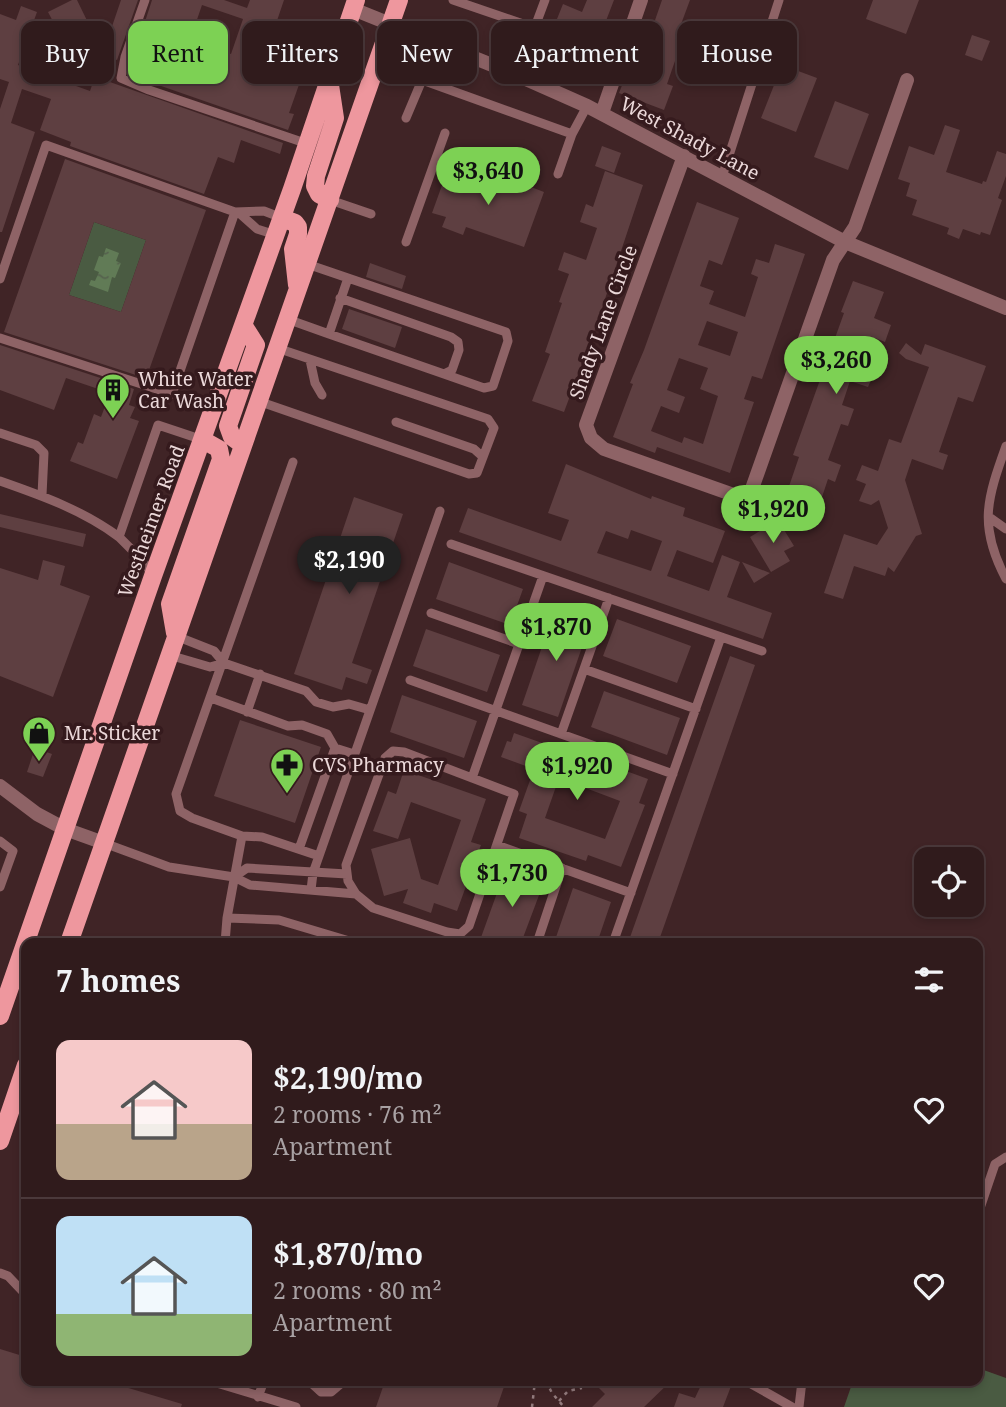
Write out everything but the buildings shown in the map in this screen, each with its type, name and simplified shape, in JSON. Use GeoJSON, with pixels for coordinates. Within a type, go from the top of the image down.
{"type":"FeatureCollection","features":[{"type":"Feature","properties":{"kind":"main road"},"geometry":{"type":"LineString","coordinates":[[392,21],[399,0]]}},
{"type":"Feature","properties":{"kind":"main road"},"geometry":{"type":"LineString","coordinates":[[71,938],[377,64]]}},
{"type":"Feature","properties":{"kind":"main road","name":"Westheimer Road"},"geometry":{"type":"LineString","coordinates":[[22,938],[65,828],[328,84]]}},
{"type":"Feature","properties":{"kind":"main road"},"geometry":{"type":"LineString","coordinates":[[329,84],[334,118],[315,186],[319,194],[330,200]]}},
{"type":"Feature","properties":{"kind":"main road"},"geometry":{"type":"LineString","coordinates":[[282,218],[298,227],[293,249],[298,289]]}},
{"type":"Feature","properties":{"kind":"main road"},"geometry":{"type":"LineString","coordinates":[[243,445],[232,437],[228,426],[256,345],[244,326]]}},
{"type":"Feature","properties":{"kind":"main road"},"geometry":{"type":"LineString","coordinates":[[176,636],[170,604],[221,459],[219,449],[203,440]]}},
{"type":"Feature","properties":{"kind":"main road","name":"Westheimer Road"},"geometry":{"type":"LineString","coordinates":[[0,1016],[5,983],[21,942]]}},
{"type":"Feature","properties":{"kind":"main road"},"geometry":{"type":"LineString","coordinates":[[0,1141],[21,1080]]}},
{"type":"Feature","properties":{"kind":"street"},"geometry":{"type":"LineString","coordinates":[[602,113],[641,0]]}},
{"type":"Feature","properties":{"kind":"street","name":"West Shady Lane"},"geometry":{"type":"LineString","coordinates":[[355,5],[387,21]]}},
{"type":"Feature","properties":{"kind":"street"},"geometry":{"type":"LineString","coordinates":[[845,242],[855,227],[907,80]]}},
{"type":"Feature","properties":{"kind":"street","name":"West Shady Lane"},"geometry":{"type":"LineString","coordinates":[[537,84],[602,113],[845,242],[1006,308]]}},
{"type":"Feature","properties":{"kind":"street","name":"Shady Lane Circle"},"geometry":{"type":"LineString","coordinates":[[684,156],[586,425],[592,438],[604,449],[748,500],[833,260],[845,242]]}},
{"type":"Feature","properties":{"kind":"street"},"geometry":{"type":"LineString","coordinates":[[0,786],[37,814],[104,843]]}},
{"type":"Feature","properties":{"kind":"lane"},"geometry":{"type":"LineString","coordinates":[[145,0],[125,57],[121,78],[308,144]]}},
{"type":"Feature","properties":{"kind":"lane"},"geometry":{"type":"LineString","coordinates":[[453,0],[514,21]]}},
{"type":"Feature","properties":{"kind":"lane"},"geometry":{"type":"LineString","coordinates":[[538,21],[545,0]]}},
{"type":"Feature","properties":{"kind":"lane"},"geometry":{"type":"LineString","coordinates":[[722,177],[779,0]]}},
{"type":"Feature","properties":{"kind":"lane"},"geometry":{"type":"LineString","coordinates":[[406,118],[422,80],[572,134]]}},
{"type":"Feature","properties":{"kind":"lane"},"geometry":{"type":"LineString","coordinates":[[558,174],[572,134],[587,106]]}},
{"type":"Feature","properties":{"kind":"lane"},"geometry":{"type":"LineString","coordinates":[[406,242],[445,132]]}},
{"type":"Feature","properties":{"kind":"lane"},"geometry":{"type":"LineString","coordinates":[[0,279],[46,145],[237,212],[257,229],[276,235]]}},
{"type":"Feature","properties":{"kind":"lane"},"geometry":{"type":"LineString","coordinates":[[330,200],[371,214]]}},
{"type":"Feature","properties":{"kind":"lane"},"geometry":{"type":"LineString","coordinates":[[237,212],[264,211],[282,218]]}},
{"type":"Feature","properties":{"kind":"lane"},"geometry":{"type":"LineString","coordinates":[[0,338],[172,394],[237,212]]}},
{"type":"Feature","properties":{"kind":"lane"},"geometry":{"type":"LineString","coordinates":[[287,319],[484,388],[493,386],[508,341],[506,332],[307,264]]}},
{"type":"Feature","properties":{"kind":"lane"},"geometry":{"type":"LineString","coordinates":[[329,334],[348,278]]}},
{"type":"Feature","properties":{"kind":"lane"},"geometry":{"type":"LineString","coordinates":[[340,298],[451,337],[458,342],[459,350],[452,370],[444,374]]}},
{"type":"Feature","properties":{"kind":"lane"},"geometry":{"type":"LineString","coordinates":[[258,401],[469,474],[477,473],[494,428],[488,419],[277,348]]}},
{"type":"Feature","properties":{"kind":"lane"},"geometry":{"type":"LineString","coordinates":[[310,360],[315,383],[322,395]]}},
{"type":"Feature","properties":{"kind":"lane"},"geometry":{"type":"LineString","coordinates":[[396,422],[474,449],[483,457]]}},
{"type":"Feature","properties":{"kind":"lane"},"geometry":{"type":"LineString","coordinates":[[119,537],[158,425],[203,440]]}},
{"type":"Feature","properties":{"kind":"lane"},"geometry":{"type":"LineString","coordinates":[[0,433],[36,445],[44,453],[42,495]]}},
{"type":"Feature","properties":{"kind":"lane"},"geometry":{"type":"LineString","coordinates":[[1006,446],[990,491],[987,512],[990,544],[1006,579]]}},
{"type":"Feature","properties":{"kind":"lane"},"geometry":{"type":"LineString","coordinates":[[293,462],[176,794],[180,811],[192,818],[242,836],[262,836],[319,856]]}},
{"type":"Feature","properties":{"kind":"lane"},"geometry":{"type":"LineString","coordinates":[[0,481],[42,495],[93,518],[119,537],[143,561],[153,576]]}},
{"type":"Feature","properties":{"kind":"lane"},"geometry":{"type":"LineString","coordinates":[[311,890],[313,873],[440,510]]}},
{"type":"Feature","properties":{"kind":"lane"},"geometry":{"type":"LineString","coordinates":[[989,517],[1006,529]]}},
{"type":"Feature","properties":{"kind":"lane"},"geometry":{"type":"LineString","coordinates":[[451,544],[762,651]]}},
{"type":"Feature","properties":{"kind":"lane"},"geometry":{"type":"LineString","coordinates":[[472,778],[543,576]]}},
{"type":"Feature","properties":{"kind":"lane"},"geometry":{"type":"LineString","coordinates":[[561,734],[609,598]]}},
{"type":"Feature","properties":{"kind":"lane"},"geometry":{"type":"LineString","coordinates":[[430,613],[519,644]]}},
{"type":"Feature","properties":{"kind":"lane"},"geometry":{"type":"LineString","coordinates":[[176,636],[214,651],[224,663]]}},
{"type":"Feature","properties":{"kind":"lane"},"geometry":{"type":"LineString","coordinates":[[615,938],[721,637]]}},
{"type":"Feature","properties":{"kind":"lane"},"geometry":{"type":"LineString","coordinates":[[169,655],[210,667],[224,663],[260,674],[306,691],[316,702],[324,705],[333,707],[349,704],[370,710]]}},
{"type":"Feature","properties":{"kind":"lane"},"geometry":{"type":"LineString","coordinates":[[584,669],[696,709]]}},
{"type":"Feature","properties":{"kind":"lane"},"geometry":{"type":"LineString","coordinates":[[247,712],[260,674]]}},
{"type":"Feature","properties":{"kind":"lane"},"geometry":{"type":"LineString","coordinates":[[410,680],[673,774]]}},
{"type":"Feature","properties":{"kind":"lane"},"geometry":{"type":"LineString","coordinates":[[211,698],[288,726],[302,725],[327,734],[335,748],[355,754]]}},
{"type":"Feature","properties":{"kind":"lane"},"geometry":{"type":"LineString","coordinates":[[299,849],[335,748]]}},
{"type":"Feature","properties":{"kind":"lane"},"geometry":{"type":"LineString","coordinates":[[393,751],[404,752],[472,778],[514,793],[468,926],[460,934],[447,932],[373,908],[356,894],[348,881],[346,865],[385,758],[393,751]]}},
{"type":"Feature","properties":{"kind":"lane"},"geometry":{"type":"LineString","coordinates":[[225,938],[242,836]]}},
{"type":"Feature","properties":{"kind":"lane"},"geometry":{"type":"LineString","coordinates":[[0,841],[13,851],[0,887]]}},
{"type":"Feature","properties":{"kind":"lane"},"geometry":{"type":"LineString","coordinates":[[104,843],[169,867],[234,877],[250,885],[356,894]]}},
{"type":"Feature","properties":{"kind":"lane"},"geometry":{"type":"LineString","coordinates":[[496,845],[631,893]]}},
{"type":"Feature","properties":{"kind":"lane"},"geometry":{"type":"LineString","coordinates":[[234,877],[247,868],[347,874]]}},
{"type":"Feature","properties":{"kind":"lane"},"geometry":{"type":"LineString","coordinates":[[539,938],[562,869]]}},
{"type":"Feature","properties":{"kind":"lane"},"geometry":{"type":"LineString","coordinates":[[227,918],[279,919],[340,938]]}},
{"type":"Feature","properties":{"kind":"lane"},"geometry":{"type":"LineString","coordinates":[[983,1199],[995,1164],[1006,1157]]}},
{"type":"Feature","properties":{"kind":"lane"},"geometry":{"type":"LineString","coordinates":[[0,1273],[8,1276],[21,1289]]}},
{"type":"Feature","properties":{"kind":"lane"},"geometry":{"type":"LineString","coordinates":[[225,1386],[296,1407]]}},
{"type":"Feature","properties":{"kind":"lane"},"geometry":{"type":"LineString","coordinates":[[258,1397],[262,1386]]}},
{"type":"Feature","properties":{"kind":"lane"},"geometry":{"type":"LineString","coordinates":[[314,1386],[321,1392],[331,1392],[338,1386]]}},
{"type":"Feature","properties":{"kind":"lane"},"geometry":{"type":"LineString","coordinates":[[755,1386],[792,1407]]}},
{"type":"Feature","properties":{"kind":"lane"},"geometry":{"type":"LineString","coordinates":[[799,1407],[801,1386]]}},
{"type":"Feature","properties":{"kind":"path"},"geometry":{"type":"LineString","coordinates":[[532,1407],[534,1386]]}},
{"type":"Feature","properties":{"kind":"path"},"geometry":{"type":"LineString","coordinates":[[549,1386],[564,1407]]}},
{"type":"Feature","properties":{"kind":"path"},"geometry":{"type":"LineString","coordinates":[[559,1401],[568,1391],[582,1388]]}},
{"type":"Feature","properties":{"kind":"shaded area"},"geometry":{"type":"Polygon","coordinates":[[[94,222],[146,240],[121,312],[69,295],[94,222]]]}},
{"type":"Feature","properties":{"kind":"shaded area"},"geometry":{"type":"Polygon","coordinates":[[[983,1370],[1006,1378],[1006,1407],[844,1407],[851,1386],[983,1386],[983,1370]]]}},
{"type":"Feature","properties":{"kind":"water"},"geometry":{"type":"Polygon","coordinates":[[[106,248],[119,253],[116,261],[121,263],[115,278],[112,277],[108,292],[89,285],[91,280],[95,281],[99,272],[94,270],[99,256],[103,257],[106,248]]]}},
{"type":"Feature","properties":{"kind":"place","name":"White Water Car Wash"},"geometry":{"type":"Point","coordinates":[113,420]}},
{"type":"Feature","properties":{"kind":"place","name":"Mr. Sticker"},"geometry":{"type":"Point","coordinates":[39,763]}},
{"type":"Feature","properties":{"kind":"place","name":"CVS Pharmacy"},"geometry":{"type":"Point","coordinates":[287,795]}}]}
